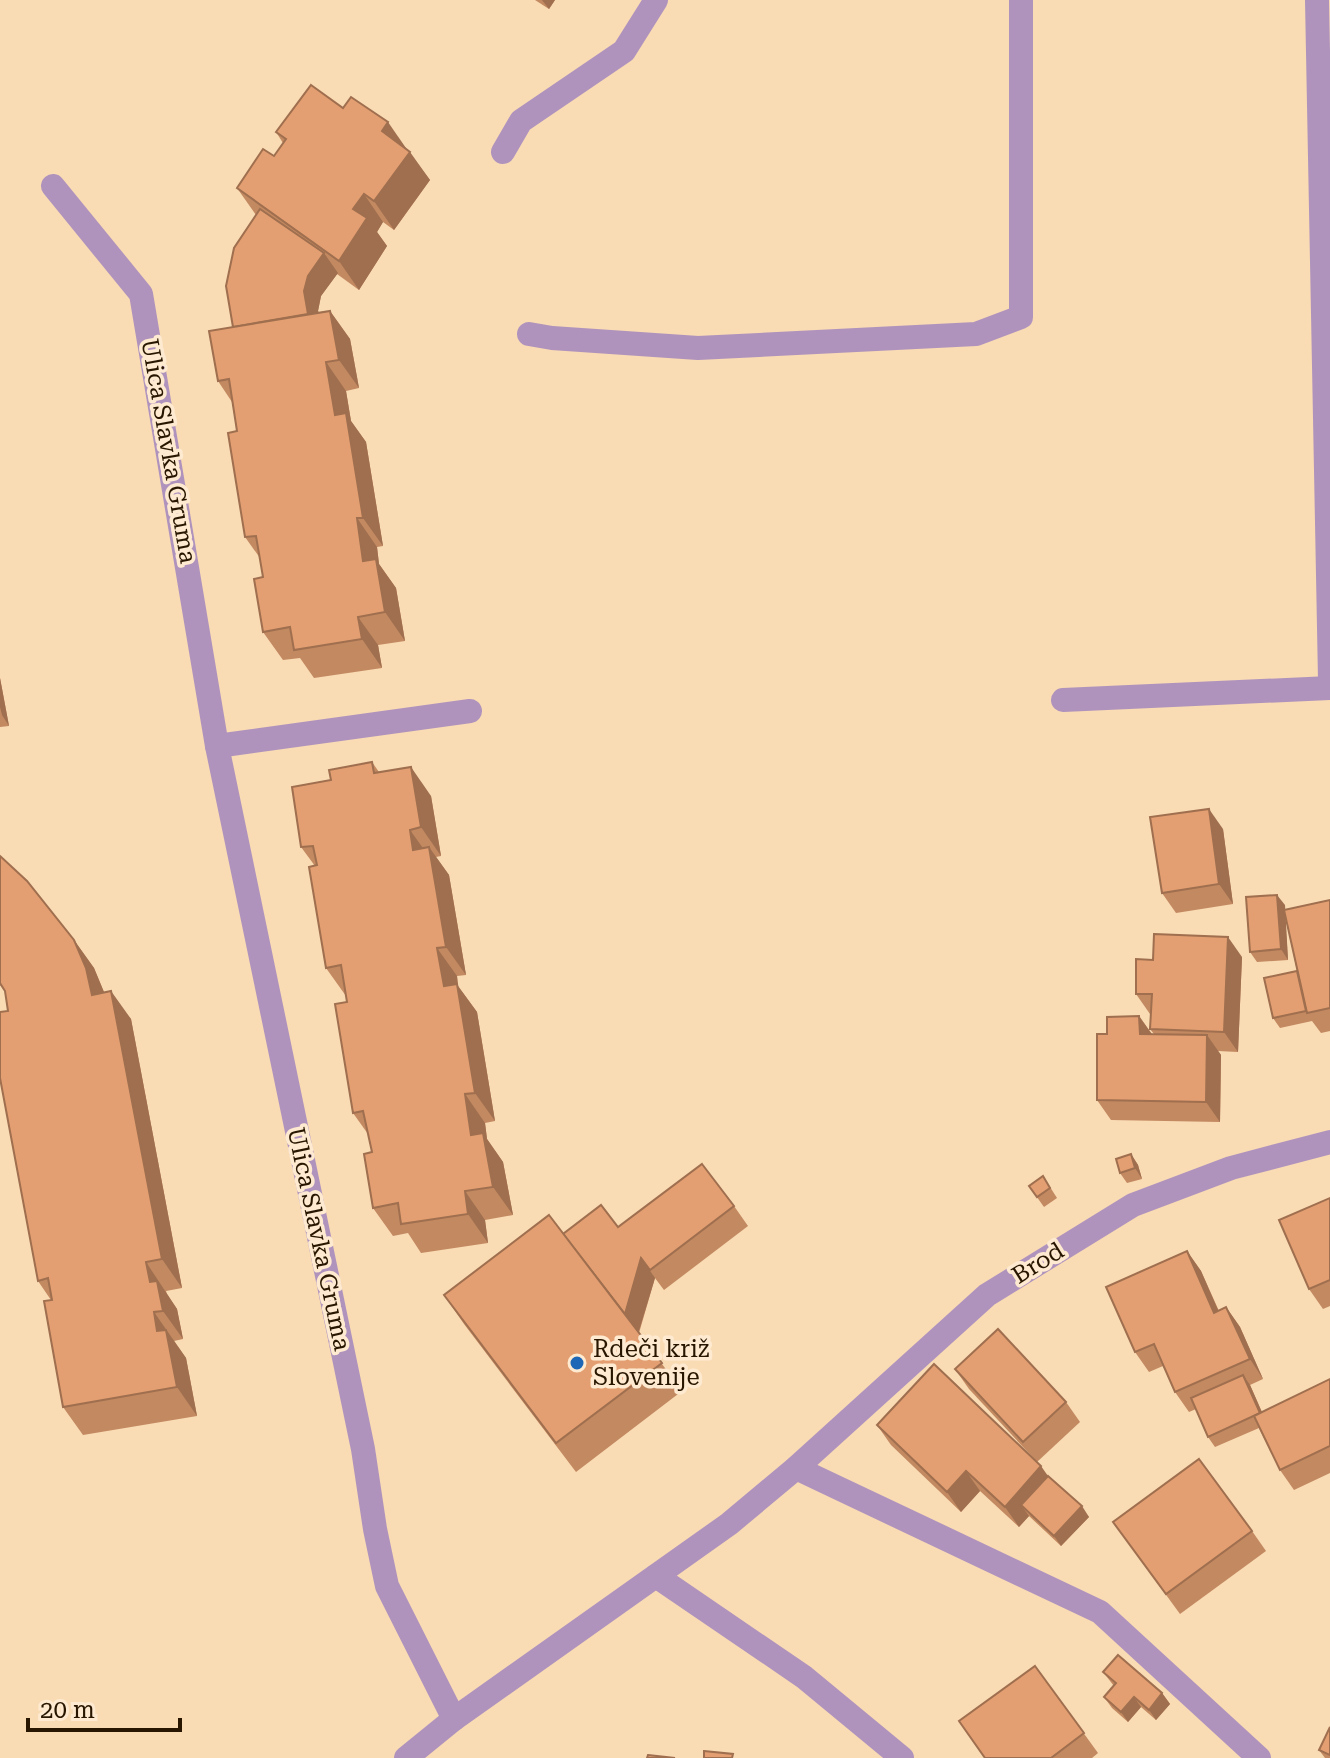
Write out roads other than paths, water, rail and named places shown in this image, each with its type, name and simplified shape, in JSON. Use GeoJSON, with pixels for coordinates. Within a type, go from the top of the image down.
{"type":"FeatureCollection","features":[{"type":"Feature","properties":{"kind":"street"},"geometry":{"type":"LineString","coordinates":[[503,152],[521,121],[624,51],[656,0]]}},
{"type":"Feature","properties":{"kind":"street"},"geometry":{"type":"LineString","coordinates":[[529,334],[698,348],[976,334],[1021,317],[1021,0]]}},
{"type":"Feature","properties":{"kind":"street"},"geometry":{"type":"LineString","coordinates":[[1317,0],[1330,679]]}},
{"type":"Feature","properties":{"kind":"street","name":"Ulica Slavka Gruma"},"geometry":{"type":"LineString","coordinates":[[53,186],[141,294],[217,746],[363,1449],[387,1586],[454,1719]]}},
{"type":"Feature","properties":{"kind":"street"},"geometry":{"type":"LineString","coordinates":[[1063,700],[1330,688]]}},
{"type":"Feature","properties":{"kind":"street"},"geometry":{"type":"LineString","coordinates":[[217,746],[470,711]]}},
{"type":"Feature","properties":{"kind":"street","name":"Brod"},"geometry":{"type":"LineString","coordinates":[[656,1576],[729,1524],[796,1468],[987,1295],[1133,1205],[1231,1168],[1330,1142]]}},
{"type":"Feature","properties":{"kind":"street"},"geometry":{"type":"LineString","coordinates":[[796,1468],[1100,1612],[1259,1758]]}},
{"type":"Feature","properties":{"kind":"street"},"geometry":{"type":"LineString","coordinates":[[406,1758],[454,1719],[656,1576],[804,1677],[902,1758]]}},
{"type":"Feature","properties":{"kind":"place","name":"Rdeči križ Slovenije"},"geometry":{"type":"Point","coordinates":[577,1363]}}]}
